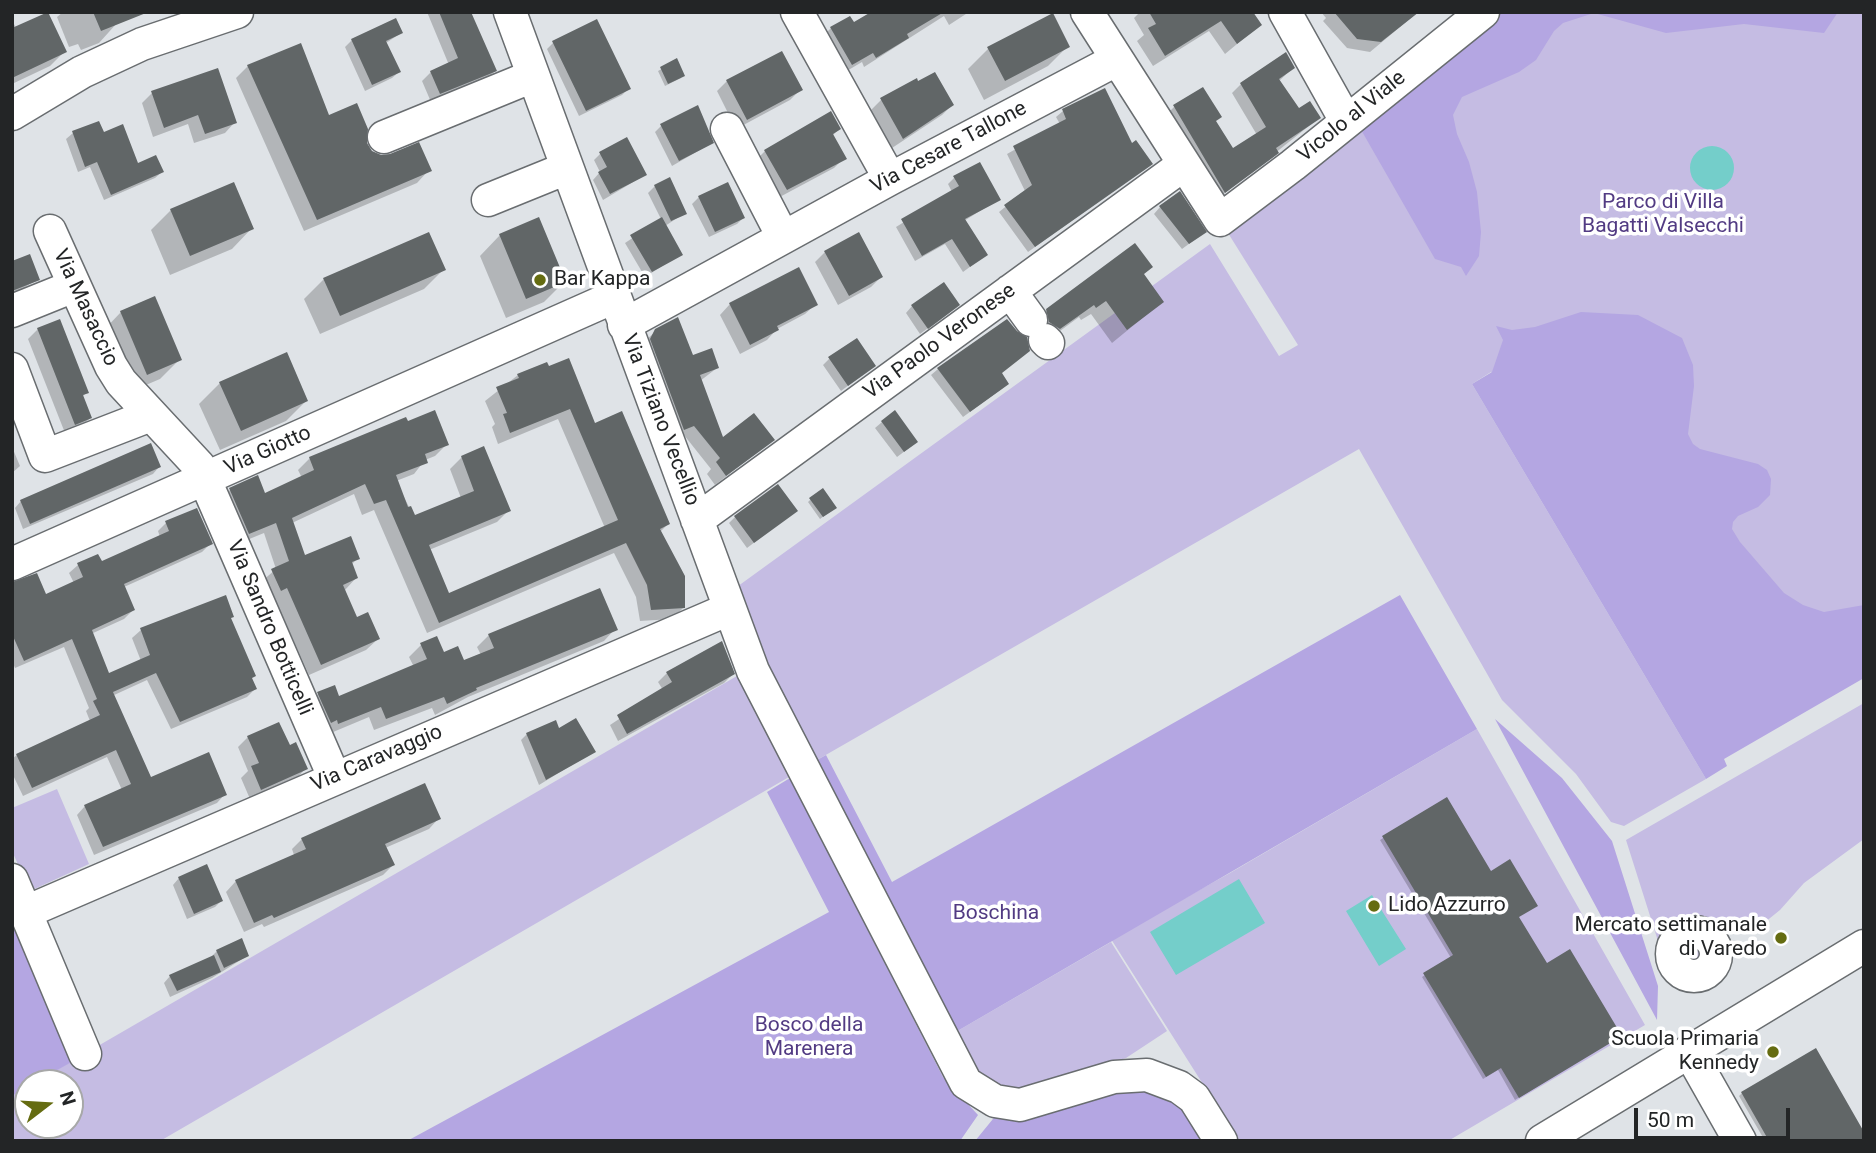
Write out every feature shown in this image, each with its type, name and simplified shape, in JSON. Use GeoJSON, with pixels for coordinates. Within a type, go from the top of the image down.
{"type":"FeatureCollection","features":[{"type":"Feature","properties":{"kind":"street"},"geometry":{"type":"LineString","coordinates":[[12,114],[82,72],[142,44],[237,12]]}},
{"type":"Feature","properties":{"kind":"street","name":"Via Tiziano Vecellio"},"geometry":{"type":"LineString","coordinates":[[510,12],[753,671],[966,1083],[995,1101],[1020,1105],[1114,1077],[1147,1075],[1179,1087],[1194,1098],[1221,1141]]}},
{"type":"Feature","properties":{"kind":"street"},"geometry":{"type":"LineString","coordinates":[[797,12],[890,178]]}},
{"type":"Feature","properties":{"kind":"street"},"geometry":{"type":"LineString","coordinates":[[1087,12],[1183,165]]}},
{"type":"Feature","properties":{"kind":"street"},"geometry":{"type":"LineString","coordinates":[[1285,12],[1346,121]]}},
{"type":"Feature","properties":{"kind":"street","name":"Vicolo al Viale"},"geometry":{"type":"LineString","coordinates":[[1183,165],[1220,219],[1483,12]]}},
{"type":"Feature","properties":{"kind":"street","name":"Via Cesare Tallone"},"geometry":{"type":"LineString","coordinates":[[619,311],[783,237],[1116,60]]}},
{"type":"Feature","properties":{"kind":"street"},"geometry":{"type":"LineString","coordinates":[[384,137],[533,76]]}},
{"type":"Feature","properties":{"kind":"street"},"geometry":{"type":"LineString","coordinates":[[727,128],[783,237]]}},
{"type":"Feature","properties":{"kind":"street","name":"Via Paolo Veronese"},"geometry":{"type":"LineString","coordinates":[[697,520],[1183,165]]}},
{"type":"Feature","properties":{"kind":"street"},"geometry":{"type":"LineString","coordinates":[[488,200],[567,168]]}},
{"type":"Feature","properties":{"kind":"street","name":"Via Masaccio"},"geometry":{"type":"LineString","coordinates":[[50,231],[111,366],[151,415],[192,454],[205,478]]}},
{"type":"Feature","properties":{"kind":"street"},"geometry":{"type":"LineString","coordinates":[[12,311],[74,286]]}},
{"type":"Feature","properties":{"kind":"street"},"geometry":{"type":"LineString","coordinates":[[523,337],[515,317],[584,287]]}},
{"type":"Feature","properties":{"kind":"street"},"geometry":{"type":"LineString","coordinates":[[1010,291],[1041,334]]}},
{"type":"Feature","properties":{"kind":"street","name":"Via Giotto"},"geometry":{"type":"LineString","coordinates":[[12,564],[523,337],[619,311]]}},
{"type":"Feature","properties":{"kind":"street"},"geometry":{"type":"LineString","coordinates":[[12,369],[45,456],[151,415]]}},
{"type":"Feature","properties":{"kind":"street","name":"Via Sandro Botticelli"},"geometry":{"type":"LineString","coordinates":[[205,478],[334,777]]}},
{"type":"Feature","properties":{"kind":"street","name":"Via Caravaggio"},"geometry":{"type":"LineString","coordinates":[[26,912],[729,609]]}},
{"type":"Feature","properties":{"kind":"street"},"geometry":{"type":"LineString","coordinates":[[12,880],[85,1054]]}},
{"type":"Feature","properties":{"kind":"street"},"geometry":{"type":"LineString","coordinates":[[1542,1141],[1864,946]]}},
{"type":"Feature","properties":{"kind":"street"},"geometry":{"type":"LineString","coordinates":[[1689,1051],[1740,1141]]}},
{"type":"Feature","properties":{"kind":"green space","name":"Parco di Villa Bagatti Valsecchi"},"geometry":{"type":"Polygon","coordinates":[[[1501,12],[1864,12],[1864,678],[1491,372],[1472,384],[1706,779],[1624,826],[1611,822],[1576,774],[1502,700],[1359,449],[810,764],[734,589],[1210,244],[1279,356],[1298,345],[1228,233],[1501,12]]]}},
{"type":"Feature","properties":{"kind":"green space"},"geometry":{"type":"Polygon","coordinates":[[[1501,12],[1838,12],[1824,33],[1744,24],[1666,33],[1594,13],[1563,23],[1554,31],[1536,60],[1519,72],[1462,97],[1453,115],[1477,192],[1481,232],[1479,256],[1466,276],[1461,267],[1435,259],[1360,128],[1501,12]]]}},
{"type":"Feature","properties":{"kind":"green space"},"geometry":{"type":"Polygon","coordinates":[[[1581,312],[1638,315],[1682,338],[1693,365],[1694,386],[1688,434],[1693,444],[1700,449],[1758,464],[1767,470],[1771,479],[1770,495],[1758,507],[1738,516],[1733,522],[1732,529],[1740,542],[1784,593],[1803,605],[1824,612],[1864,605],[1864,678],[1724,759],[1727,766],[1706,779],[1472,384],[1492,372],[1503,340],[1496,326],[1512,330],[1535,327],[1581,312]]]}},
{"type":"Feature","properties":{"kind":"green space","name":"Boschina"},"geometry":{"type":"Polygon","coordinates":[[[1400,595],[1477,729],[954,1033],[810,764],[826,755],[892,882],[1400,595]]]}},
{"type":"Feature","properties":{"kind":"green space"},"geometry":{"type":"Polygon","coordinates":[[[737,676],[789,777],[160,1141],[12,1141],[14,1095],[14,1139],[84,1139],[84,1069],[58,1069],[737,676]]]}},
{"type":"Feature","properties":{"kind":"green space"},"geometry":{"type":"Polygon","coordinates":[[[1864,703],[1864,839],[1804,883],[1780,910],[1759,927],[1715,929],[1697,920],[1676,926],[1665,943],[1667,960],[1664,960],[1626,840],[1864,703]]]}},
{"type":"Feature","properties":{"kind":"green space"},"geometry":{"type":"Polygon","coordinates":[[[1495,719],[1562,778],[1612,841],[1658,986],[1657,1020],[1495,719]]]}},
{"type":"Feature","properties":{"kind":"green space","name":"Lido Azzurro"},"geometry":{"type":"Polygon","coordinates":[[[1477,729],[1645,1025],[1448,1141],[1239,1141],[1111,939],[1477,729]]]}},
{"type":"Feature","properties":{"kind":"green space","name":"Bosco della Marenera"},"geometry":{"type":"Polygon","coordinates":[[[790,778],[943,1077],[978,1115],[960,1141],[407,1141],[829,912],[767,792],[790,778]]]}},
{"type":"Feature","properties":{"kind":"green space"},"geometry":{"type":"Polygon","coordinates":[[[57,789],[89,864],[30,891],[12,851],[12,808],[57,789]]]}},
{"type":"Feature","properties":{"kind":"green space"},"geometry":{"type":"Polygon","coordinates":[[[12,909],[77,1059],[59,1069],[14,1069],[12,1096],[12,909]]]}},
{"type":"Feature","properties":{"kind":"green space"},"geometry":{"type":"Polygon","coordinates":[[[1694,939],[1704,943],[1708,953],[1704,963],[1694,967],[1684,963],[1680,953],[1684,943],[1694,939]]]}},
{"type":"Feature","properties":{"kind":"green space"},"geometry":{"type":"Polygon","coordinates":[[[1111,942],[1167,1031],[1126,1058],[1018,1093],[1000,1091],[977,1075],[954,1033],[1111,942]]]}},
{"type":"Feature","properties":{"kind":"green space"},"geometry":{"type":"Polygon","coordinates":[[[1117,1086],[1173,1096],[1204,1141],[975,1141],[997,1114],[1117,1086]]]}},
{"type":"Feature","properties":{"kind":"water"},"geometry":{"type":"Polygon","coordinates":[[[1712,146],[1727,153],[1734,168],[1727,183],[1712,190],[1697,183],[1690,168],[1697,153],[1712,146]]]}},
{"type":"Feature","properties":{"kind":"water"},"geometry":{"type":"Polygon","coordinates":[[[1239,879],[1265,923],[1176,975],[1150,932],[1239,879]]]}},
{"type":"Feature","properties":{"kind":"water"},"geometry":{"type":"Polygon","coordinates":[[[1372,895],[1406,949],[1379,966],[1346,911],[1372,895]]]}},
{"type":"Feature","properties":{"kind":"building"},"geometry":{"type":"Polygon","coordinates":[[[48,12],[67,52],[12,78],[12,28],[48,12]]]}},
{"type":"Feature","properties":{"kind":"building"},"geometry":{"type":"Polygon","coordinates":[[[93,12],[146,12],[146,13],[101,31],[93,12]]]}},
{"type":"Feature","properties":{"kind":"building"},"geometry":{"type":"Polygon","coordinates":[[[439,12],[471,12],[497,71],[440,94],[430,71],[458,58],[439,12]]]}},
{"type":"Feature","properties":{"kind":"building"},"geometry":{"type":"Polygon","coordinates":[[[871,12],[944,12],[907,34],[909,38],[876,58],[873,53],[852,65],[830,27],[850,16],[854,22],[871,12]]]}},
{"type":"Feature","properties":{"kind":"building"},"geometry":{"type":"Polygon","coordinates":[[[1149,12],[1253,12],[1262,25],[1237,44],[1221,21],[1165,56],[1148,28],[1156,24],[1149,12]]]}},
{"type":"Feature","properties":{"kind":"building"},"geometry":{"type":"Polygon","coordinates":[[[1334,12],[1419,12],[1381,42],[1357,39],[1334,12]]]}},
{"type":"Feature","properties":{"kind":"building"},"geometry":{"type":"Polygon","coordinates":[[[1053,13],[1070,47],[1005,81],[987,47],[1053,13]]]}},
{"type":"Feature","properties":{"kind":"building"},"geometry":{"type":"Polygon","coordinates":[[[396,18],[403,33],[386,41],[401,72],[372,85],[351,39],[396,18]]]}},
{"type":"Feature","properties":{"kind":"building"},"geometry":{"type":"Polygon","coordinates":[[[597,19],[631,89],[586,111],[552,41],[597,19]]]}},
{"type":"Feature","properties":{"kind":"building"},"geometry":{"type":"Polygon","coordinates":[[[301,43],[329,115],[357,103],[368,129],[367,143],[372,151],[381,155],[390,154],[419,142],[432,171],[317,220],[247,65],[301,43]]]}},
{"type":"Feature","properties":{"kind":"building"},"geometry":{"type":"Polygon","coordinates":[[[782,51],[803,90],[747,120],[726,80],[782,51]]]}},
{"type":"Feature","properties":{"kind":"building"},"geometry":{"type":"Polygon","coordinates":[[[1286,52],[1295,68],[1279,79],[1299,108],[1310,101],[1321,118],[1276,148],[1279,153],[1225,193],[1173,105],[1203,87],[1222,117],[1216,121],[1233,148],[1266,127],[1240,83],[1286,52]]]}},
{"type":"Feature","properties":{"kind":"building"},"geometry":{"type":"Polygon","coordinates":[[[677,58],[685,76],[668,84],[660,67],[677,58]]]}},
{"type":"Feature","properties":{"kind":"building"},"geometry":{"type":"Polygon","coordinates":[[[218,68],[237,123],[205,134],[198,115],[164,128],[151,91],[218,68]]]}},
{"type":"Feature","properties":{"kind":"building"},"geometry":{"type":"Polygon","coordinates":[[[935,72],[954,105],[903,139],[880,98],[917,78],[918,81],[935,72]]]}},
{"type":"Feature","properties":{"kind":"building"},"geometry":{"type":"Polygon","coordinates":[[[1105,88],[1132,143],[1136,140],[1153,164],[1035,247],[1004,205],[1032,185],[1013,146],[1066,119],[1062,109],[1105,88]]]}},
{"type":"Feature","properties":{"kind":"building"},"geometry":{"type":"Polygon","coordinates":[[[698,105],[714,143],[679,161],[660,124],[698,105]]]}},
{"type":"Feature","properties":{"kind":"building"},"geometry":{"type":"Polygon","coordinates":[[[831,111],[841,129],[833,134],[847,159],[787,190],[764,150],[831,111]]]}},
{"type":"Feature","properties":{"kind":"building"},"geometry":{"type":"Polygon","coordinates":[[[99,121],[104,132],[123,124],[138,163],[156,155],[164,172],[111,195],[97,162],[85,167],[72,131],[99,121]]]}},
{"type":"Feature","properties":{"kind":"building"},"geometry":{"type":"Polygon","coordinates":[[[627,137],[647,175],[610,194],[598,172],[607,167],[599,152],[627,137]]]}},
{"type":"Feature","properties":{"kind":"building"},"geometry":{"type":"Polygon","coordinates":[[[980,162],[1001,200],[965,219],[988,255],[970,267],[952,239],[922,256],[901,219],[959,186],[953,176],[980,162]]]}},
{"type":"Feature","properties":{"kind":"building"},"geometry":{"type":"Polygon","coordinates":[[[670,177],[687,214],[671,221],[654,185],[670,177]]]}},
{"type":"Feature","properties":{"kind":"building"},"geometry":{"type":"Polygon","coordinates":[[[234,182],[254,229],[190,256],[170,209],[234,182]]]}},
{"type":"Feature","properties":{"kind":"building"},"geometry":{"type":"Polygon","coordinates":[[[728,182],[745,218],[715,232],[698,196],[728,182]]]}},
{"type":"Feature","properties":{"kind":"building"},"geometry":{"type":"Polygon","coordinates":[[[1180,191],[1207,232],[1189,244],[1159,206],[1180,191]]]}},
{"type":"Feature","properties":{"kind":"building"},"geometry":{"type":"Polygon","coordinates":[[[539,217],[566,282],[526,299],[499,234],[539,217]]]}},
{"type":"Feature","properties":{"kind":"building"},"geometry":{"type":"Polygon","coordinates":[[[662,217],[683,255],[652,272],[630,235],[662,217]]]}},
{"type":"Feature","properties":{"kind":"building"},"geometry":{"type":"Polygon","coordinates":[[[429,232],[446,270],[340,316],[323,278],[429,232]]]}},
{"type":"Feature","properties":{"kind":"building"},"geometry":{"type":"Polygon","coordinates":[[[859,232],[883,277],[849,296],[824,251],[859,232]]]}},
{"type":"Feature","properties":{"kind":"building"},"geometry":{"type":"Polygon","coordinates":[[[1135,243],[1153,267],[1144,274],[1164,302],[1127,330],[1106,301],[1096,308],[1094,305],[1060,329],[1049,322],[1046,309],[1135,243]]]}},
{"type":"Feature","properties":{"kind":"building"},"geometry":{"type":"Polygon","coordinates":[[[30,254],[40,280],[12,291],[12,261],[30,254]]]}},
{"type":"Feature","properties":{"kind":"building"},"geometry":{"type":"Polygon","coordinates":[[[799,267],[818,305],[777,326],[779,330],[750,345],[729,303],[799,267]]]}},
{"type":"Feature","properties":{"kind":"building"},"geometry":{"type":"Polygon","coordinates":[[[944,282],[960,305],[928,329],[911,305],[944,282]]]}},
{"type":"Feature","properties":{"kind":"building"},"geometry":{"type":"Polygon","coordinates":[[[155,296],[182,360],[147,375],[120,311],[155,296]]]}},
{"type":"Feature","properties":{"kind":"building"},"geometry":{"type":"Polygon","coordinates":[[[678,317],[693,355],[712,348],[719,368],[700,375],[723,437],[754,413],[775,440],[726,476],[716,462],[720,458],[694,426],[684,430],[650,339],[655,329],[678,317]]]}},
{"type":"Feature","properties":{"kind":"building"},"geometry":{"type":"Polygon","coordinates":[[[60,319],[89,393],[83,395],[92,418],[75,425],[37,328],[60,319]]]}},
{"type":"Feature","properties":{"kind":"building"},"geometry":{"type":"Polygon","coordinates":[[[1007,319],[1017,331],[1027,337],[1030,351],[1002,373],[1009,384],[970,412],[937,368],[1007,319]]]}},
{"type":"Feature","properties":{"kind":"building"},"geometry":{"type":"Polygon","coordinates":[[[857,338],[876,366],[848,386],[828,357],[857,338]]]}},
{"type":"Feature","properties":{"kind":"building"},"geometry":{"type":"Polygon","coordinates":[[[287,352],[308,401],[241,431],[219,382],[287,352]]]}},
{"type":"Feature","properties":{"kind":"building"},"geometry":{"type":"Polygon","coordinates":[[[569,358],[595,423],[622,411],[670,524],[660,529],[685,576],[685,608],[651,610],[647,585],[626,543],[439,623],[386,500],[374,504],[365,484],[292,518],[305,555],[351,536],[360,559],[352,562],[358,578],[343,585],[357,617],[368,612],[380,639],[321,665],[287,588],[281,591],[271,569],[289,561],[276,523],[249,534],[229,488],[258,475],[265,493],[314,470],[309,457],[406,417],[408,421],[435,410],[449,445],[425,454],[428,463],[396,475],[408,507],[411,506],[415,515],[474,491],[461,456],[484,446],[511,511],[429,545],[449,593],[618,520],[570,409],[510,433],[503,414],[507,413],[496,387],[519,378],[517,374],[547,362],[549,366],[569,358]]]}},
{"type":"Feature","properties":{"kind":"building"},"geometry":{"type":"Polygon","coordinates":[[[895,410],[918,442],[904,452],[881,421],[895,410]]]}},
{"type":"Feature","properties":{"kind":"building"},"geometry":{"type":"Polygon","coordinates":[[[151,443],[161,467],[30,524],[20,500],[151,443]]]}},
{"type":"Feature","properties":{"kind":"building"},"geometry":{"type":"Polygon","coordinates":[[[778,484],[798,511],[754,543],[734,516],[778,484]]]}},
{"type":"Feature","properties":{"kind":"building"},"geometry":{"type":"Polygon","coordinates":[[[823,488],[837,508],[823,517],[809,498],[823,488]]]}},
{"type":"Feature","properties":{"kind":"building"},"geometry":{"type":"Polygon","coordinates":[[[197,508],[213,544],[124,584],[135,610],[92,630],[109,673],[150,655],[140,628],[226,595],[234,617],[231,618],[256,676],[252,678],[257,689],[180,722],[156,673],[113,692],[151,777],[209,752],[227,795],[103,847],[84,805],[131,784],[116,750],[32,788],[16,754],[100,715],[93,701],[97,699],[72,639],[24,661],[12,634],[12,582],[37,573],[46,594],[83,577],[77,563],[98,554],[102,561],[169,531],[165,521],[197,508]]]}},
{"type":"Feature","properties":{"kind":"building"},"geometry":{"type":"Polygon","coordinates":[[[600,588],[618,630],[476,688],[477,690],[447,704],[444,697],[386,719],[381,707],[338,724],[337,720],[331,723],[317,692],[335,685],[339,696],[427,659],[420,643],[437,636],[444,652],[458,646],[464,660],[494,648],[488,634],[600,588]]]}},
{"type":"Feature","properties":{"kind":"building"},"geometry":{"type":"Polygon","coordinates":[[[722,641],[735,674],[627,734],[617,715],[672,682],[666,672],[722,641]]]}},
{"type":"Feature","properties":{"kind":"building"},"geometry":{"type":"Polygon","coordinates":[[[576,718],[596,752],[546,780],[526,733],[556,720],[559,728],[576,718]]]}},
{"type":"Feature","properties":{"kind":"building"},"geometry":{"type":"Polygon","coordinates":[[[279,722],[290,745],[296,742],[308,769],[261,790],[251,766],[259,763],[247,736],[279,722]]]}},
{"type":"Feature","properties":{"kind":"building"},"geometry":{"type":"Polygon","coordinates":[[[425,783],[441,819],[385,844],[395,865],[274,918],[272,915],[254,923],[235,880],[306,849],[301,838],[425,783]]]}},
{"type":"Feature","properties":{"kind":"building"},"geometry":{"type":"Polygon","coordinates":[[[1447,797],[1491,871],[1510,859],[1538,906],[1519,917],[1547,963],[1570,949],[1622,1036],[1519,1098],[1501,1068],[1486,1077],[1423,973],[1453,955],[1382,836],[1447,797]]]}},
{"type":"Feature","properties":{"kind":"building"},"geometry":{"type":"Polygon","coordinates":[[[207,864],[223,901],[194,914],[178,877],[207,864]]]}},
{"type":"Feature","properties":{"kind":"building"},"geometry":{"type":"Polygon","coordinates":[[[242,938],[249,956],[224,968],[216,950],[242,938]]]}},
{"type":"Feature","properties":{"kind":"building"},"geometry":{"type":"Polygon","coordinates":[[[214,955],[221,972],[177,991],[169,975],[214,955]]]}},
{"type":"Feature","properties":{"kind":"building"},"geometry":{"type":"Polygon","coordinates":[[[1816,1048],[1864,1132],[1864,1141],[1769,1141],[1741,1092],[1816,1048]]]}},
{"type":"Feature","properties":{"kind":"place","name":"Bar Kappa"},"geometry":{"type":"Point","coordinates":[540,280]}},
{"type":"Feature","properties":{"kind":"place","name":"Lido Azzurro"},"geometry":{"type":"Point","coordinates":[1374,906]}},
{"type":"Feature","properties":{"kind":"place","name":"Mercato settimanale di Varedo"},"geometry":{"type":"Point","coordinates":[1781,938]}},
{"type":"Feature","properties":{"kind":"place","name":"Scuola Primaria Kennedy"},"geometry":{"type":"Point","coordinates":[1773,1052]}}]}
